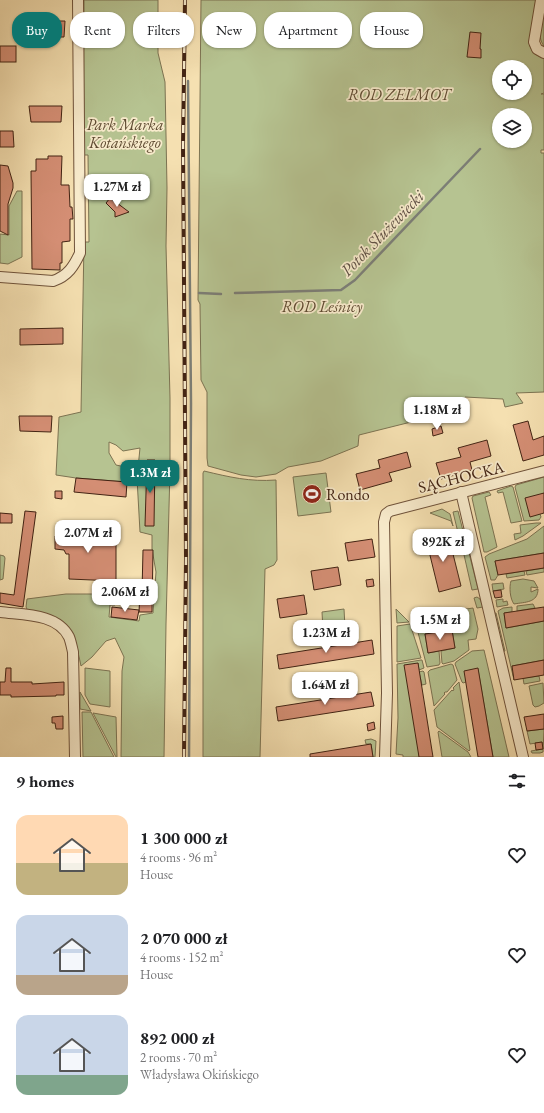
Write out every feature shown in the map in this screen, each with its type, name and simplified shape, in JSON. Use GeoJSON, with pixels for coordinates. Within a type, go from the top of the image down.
{"type":"FeatureCollection","features":[{"type":"Feature","properties":{"kind":"street"},"geometry":{"type":"LineString","coordinates":[[0,277],[53,281],[60,279],[72,269],[80,253],[78,0]]}},
{"type":"Feature","properties":{"kind":"street"},"geometry":{"type":"LineString","coordinates":[[540,0],[534,42],[537,49],[544,53]]}},
{"type":"Feature","properties":{"kind":"street","name":"SĄCHOCKA"},"geometry":{"type":"LineString","coordinates":[[385,757],[387,693],[384,522],[386,514],[390,511],[544,471]]}},
{"type":"Feature","properties":{"kind":"street"},"geometry":{"type":"LineString","coordinates":[[461,492],[523,757]]}},
{"type":"Feature","properties":{"kind":"street"},"geometry":{"type":"LineString","coordinates":[[0,612],[47,618],[60,626],[68,636],[73,652],[75,757]]}},
{"type":"Feature","properties":{"kind":"green space","name":"Park Marka Kotańskiego"},"geometry":{"type":"Polygon","coordinates":[[[84,0],[158,0],[158,12],[133,12],[133,48],[158,48],[165,82],[170,469],[164,757],[121,757],[122,671],[124,657],[115,638],[106,641],[92,657],[81,666],[73,639],[62,621],[46,615],[28,611],[26,607],[27,599],[66,594],[116,594],[115,605],[110,605],[109,617],[139,621],[140,615],[153,613],[156,572],[152,549],[152,535],[140,532],[137,478],[140,448],[123,451],[116,445],[109,442],[109,453],[116,465],[125,467],[133,475],[127,482],[56,475],[59,417],[81,412],[84,242],[89,242],[88,155],[83,155],[84,48],[125,48],[125,12],[84,12],[84,0]]]}},
{"type":"Feature","properties":{"kind":"green space","name":"ROD Leśnicy"},"geometry":{"type":"Polygon","coordinates":[[[201,0],[536,0],[529,42],[534,53],[544,58],[544,93],[541,94],[544,94],[544,150],[541,150],[541,153],[544,153],[544,392],[516,393],[523,403],[505,407],[503,399],[465,397],[464,400],[419,410],[419,420],[359,435],[358,446],[321,461],[288,467],[276,474],[256,477],[241,475],[208,466],[207,392],[201,380],[200,304],[198,300],[201,0]]]}},
{"type":"Feature","properties":{"kind":"green space"},"geometry":{"type":"Polygon","coordinates":[[[544,9],[544,46],[540,38],[540,33],[544,9]]]}},
{"type":"Feature","properties":{"kind":"green space"},"geometry":{"type":"Polygon","coordinates":[[[17,191],[22,191],[22,257],[8,264],[0,263],[0,234],[9,235],[9,206],[17,191]]]}},
{"type":"Feature","properties":{"kind":"green space"},"geometry":{"type":"Polygon","coordinates":[[[204,471],[248,480],[276,480],[277,560],[274,565],[265,569],[260,757],[203,757],[204,471]]]}},
{"type":"Feature","properties":{"kind":"green space","name":"Rondo"},"geometry":{"type":"Polygon","coordinates":[[[326,473],[331,512],[298,516],[293,477],[326,473]]]}},
{"type":"Feature","properties":{"kind":"green space"},"geometry":{"type":"Polygon","coordinates":[[[544,477],[544,493],[540,514],[541,517],[539,520],[524,521],[515,487],[516,485],[544,477]]]}},
{"type":"Feature","properties":{"kind":"green space"},"geometry":{"type":"Polygon","coordinates":[[[511,486],[513,487],[522,521],[511,523],[503,492],[498,493],[497,491],[511,486]]]}},
{"type":"Feature","properties":{"kind":"green space"},"geometry":{"type":"Polygon","coordinates":[[[489,492],[491,495],[485,497],[497,547],[484,552],[472,498],[473,496],[489,492]]]}},
{"type":"Feature","properties":{"kind":"green space"},"geometry":{"type":"Polygon","coordinates":[[[442,509],[450,514],[453,526],[451,521],[430,513],[442,509]]]}},
{"type":"Feature","properties":{"kind":"green space"},"geometry":{"type":"Polygon","coordinates":[[[458,511],[466,543],[461,545],[453,512],[458,511]]]}},
{"type":"Feature","properties":{"kind":"green space"},"geometry":{"type":"Polygon","coordinates":[[[541,523],[515,540],[514,534],[521,533],[520,525],[541,523]]]}},
{"type":"Feature","properties":{"kind":"green space"},"geometry":{"type":"Polygon","coordinates":[[[544,526],[544,553],[495,561],[498,575],[495,580],[491,580],[485,557],[527,539],[544,526]]]}},
{"type":"Feature","properties":{"kind":"green space"},"geometry":{"type":"Polygon","coordinates":[[[467,545],[478,589],[472,590],[462,546],[467,545]]]}},
{"type":"Feature","properties":{"kind":"green space"},"geometry":{"type":"Polygon","coordinates":[[[0,555],[4,556],[5,558],[3,579],[0,580],[0,555]]]}},
{"type":"Feature","properties":{"kind":"green space"},"geometry":{"type":"Polygon","coordinates":[[[544,568],[544,572],[527,575],[526,571],[544,568]]]}},
{"type":"Feature","properties":{"kind":"green space"},"geometry":{"type":"Polygon","coordinates":[[[524,571],[525,575],[507,578],[506,574],[524,571]]]}},
{"type":"Feature","properties":{"kind":"green space"},"geometry":{"type":"Polygon","coordinates":[[[523,579],[534,581],[538,588],[531,587],[531,592],[538,589],[536,597],[530,601],[514,604],[510,593],[511,581],[523,579]]]}},
{"type":"Feature","properties":{"kind":"green space"},"geometry":{"type":"Polygon","coordinates":[[[503,583],[504,589],[493,591],[492,584],[503,583]]]}},
{"type":"Feature","properties":{"kind":"green space"},"geometry":{"type":"Polygon","coordinates":[[[477,597],[480,599],[483,607],[477,608],[474,598],[477,597]]]}},
{"type":"Feature","properties":{"kind":"green space"},"geometry":{"type":"Polygon","coordinates":[[[503,599],[503,602],[507,601],[508,605],[497,607],[496,600],[503,599]]]}},
{"type":"Feature","properties":{"kind":"green space"},"geometry":{"type":"Polygon","coordinates":[[[533,604],[535,608],[517,611],[517,606],[533,604]]]}},
{"type":"Feature","properties":{"kind":"green space"},"geometry":{"type":"Polygon","coordinates":[[[512,607],[512,612],[504,613],[506,628],[544,621],[544,660],[512,666],[514,680],[498,611],[503,608],[512,607]]]}},
{"type":"Feature","properties":{"kind":"green space"},"geometry":{"type":"Polygon","coordinates":[[[473,608],[478,629],[476,639],[468,640],[469,650],[454,661],[443,664],[441,651],[455,648],[452,630],[425,634],[428,653],[439,651],[440,663],[439,665],[427,667],[414,617],[473,608]]]}},
{"type":"Feature","properties":{"kind":"green space"},"geometry":{"type":"Polygon","coordinates":[[[344,609],[345,627],[323,630],[322,612],[344,609]]]}},
{"type":"Feature","properties":{"kind":"green space"},"geometry":{"type":"Polygon","coordinates":[[[396,609],[409,622],[397,623],[396,609]]]}},
{"type":"Feature","properties":{"kind":"green space"},"geometry":{"type":"Polygon","coordinates":[[[493,613],[496,613],[505,651],[502,652],[493,613]]]}},
{"type":"Feature","properties":{"kind":"green space"},"geometry":{"type":"Polygon","coordinates":[[[410,624],[421,658],[397,662],[397,626],[410,624]]]}},
{"type":"Feature","properties":{"kind":"green space"},"geometry":{"type":"Polygon","coordinates":[[[484,650],[509,757],[493,757],[478,669],[465,671],[466,682],[463,683],[455,664],[472,651],[484,650]]]}},
{"type":"Feature","properties":{"kind":"green space"},"geometry":{"type":"Polygon","coordinates":[[[422,660],[424,668],[419,670],[418,663],[419,757],[403,757],[403,755],[396,754],[398,718],[397,664],[422,660]]]}},
{"type":"Feature","properties":{"kind":"green space"},"geometry":{"type":"Polygon","coordinates":[[[451,664],[453,665],[457,680],[434,706],[428,672],[430,670],[451,664]]]}},
{"type":"Feature","properties":{"kind":"green space"},"geometry":{"type":"Polygon","coordinates":[[[85,668],[110,671],[110,707],[90,704],[85,695],[85,668]]]}},
{"type":"Feature","properties":{"kind":"green space"},"geometry":{"type":"Polygon","coordinates":[[[423,671],[426,684],[422,685],[419,672],[423,671]]]}},
{"type":"Feature","properties":{"kind":"green space"},"geometry":{"type":"Polygon","coordinates":[[[539,676],[540,681],[524,684],[523,678],[539,676]]]}},
{"type":"Feature","properties":{"kind":"green space"},"geometry":{"type":"Polygon","coordinates":[[[459,682],[469,751],[437,727],[434,710],[452,690],[453,691],[453,688],[459,682]]]}},
{"type":"Feature","properties":{"kind":"green space"},"geometry":{"type":"Polygon","coordinates":[[[543,683],[544,703],[535,707],[533,705],[529,686],[543,683]]]}},
{"type":"Feature","properties":{"kind":"green space"},"geometry":{"type":"Polygon","coordinates":[[[80,692],[91,711],[80,709],[80,692]]]}},
{"type":"Feature","properties":{"kind":"green space"},"geometry":{"type":"Polygon","coordinates":[[[82,712],[91,712],[114,757],[83,757],[82,712]]]}},
{"type":"Feature","properties":{"kind":"green space"},"geometry":{"type":"Polygon","coordinates":[[[93,713],[116,717],[117,757],[116,757],[93,713]]]}},
{"type":"Feature","properties":{"kind":"green space"},"geometry":{"type":"Polygon","coordinates":[[[544,729],[543,752],[532,753],[531,751],[543,749],[542,742],[530,744],[527,731],[544,729]]]}},
{"type":"Feature","properties":{"kind":"green space"},"geometry":{"type":"Polygon","coordinates":[[[439,731],[468,752],[471,757],[442,757],[439,731]]]}},
{"type":"Feature","properties":{"kind":"green space"},"geometry":{"type":"Polygon","coordinates":[[[371,739],[376,741],[375,757],[373,757],[371,744],[366,744],[365,740],[371,739]]]}},
{"type":"Feature","properties":{"kind":"building"},"geometry":{"type":"Polygon","coordinates":[[[62,21],[65,21],[64,37],[62,37],[62,21]]]}},
{"type":"Feature","properties":{"kind":"building"},"geometry":{"type":"Polygon","coordinates":[[[470,32],[481,33],[481,58],[467,57],[470,32]]]}},
{"type":"Feature","properties":{"kind":"building"},"geometry":{"type":"Polygon","coordinates":[[[0,46],[12,46],[12,48],[16,48],[16,62],[0,62],[0,46]]]}},
{"type":"Feature","properties":{"kind":"building"},"geometry":{"type":"Polygon","coordinates":[[[29,106],[62,106],[61,122],[31,122],[29,106]]]}},
{"type":"Feature","properties":{"kind":"building"},"geometry":{"type":"Polygon","coordinates":[[[0,131],[13,131],[14,147],[0,147],[0,131]]]}},
{"type":"Feature","properties":{"kind":"building"},"geometry":{"type":"Polygon","coordinates":[[[48,156],[62,156],[61,185],[69,185],[70,207],[72,207],[73,219],[70,219],[70,241],[62,242],[62,263],[60,263],[60,270],[32,269],[31,171],[36,171],[36,159],[48,159],[48,156]]]}},
{"type":"Feature","properties":{"kind":"building"},"geometry":{"type":"Polygon","coordinates":[[[0,165],[8,166],[13,183],[8,204],[8,235],[0,231],[0,165]]]}},
{"type":"Feature","properties":{"kind":"building"},"geometry":{"type":"Polygon","coordinates":[[[110,198],[116,204],[117,203],[129,212],[115,217],[115,212],[106,203],[110,198]]]}},
{"type":"Feature","properties":{"kind":"building"},"geometry":{"type":"Polygon","coordinates":[[[63,328],[63,344],[20,345],[20,329],[63,328]]]}},
{"type":"Feature","properties":{"kind":"building"},"geometry":{"type":"Polygon","coordinates":[[[19,416],[52,416],[51,432],[20,431],[19,416]]]}},
{"type":"Feature","properties":{"kind":"building"},"geometry":{"type":"Polygon","coordinates":[[[528,421],[533,440],[544,436],[544,455],[523,461],[513,425],[528,421]]]}},
{"type":"Feature","properties":{"kind":"building"},"geometry":{"type":"Polygon","coordinates":[[[441,426],[443,433],[433,436],[432,429],[441,426]]]}},
{"type":"Feature","properties":{"kind":"building"},"geometry":{"type":"Polygon","coordinates":[[[487,440],[491,456],[470,462],[472,470],[441,479],[436,463],[461,457],[458,448],[487,440]]]}},
{"type":"Feature","properties":{"kind":"building"},"geometry":{"type":"Polygon","coordinates":[[[407,452],[411,467],[389,473],[392,481],[360,490],[356,474],[380,468],[378,460],[407,452]]]}},
{"type":"Feature","properties":{"kind":"building"},"geometry":{"type":"Polygon","coordinates":[[[147,460],[155,460],[154,526],[145,526],[147,460]]]}},
{"type":"Feature","properties":{"kind":"building"},"geometry":{"type":"Polygon","coordinates":[[[76,478],[127,482],[126,497],[74,492],[76,478]]]}},
{"type":"Feature","properties":{"kind":"building"},"geometry":{"type":"Polygon","coordinates":[[[55,491],[62,491],[62,499],[55,498],[55,491]]]}},
{"type":"Feature","properties":{"kind":"building"},"geometry":{"type":"Polygon","coordinates":[[[544,493],[544,513],[530,517],[525,498],[544,493]]]}},
{"type":"Feature","properties":{"kind":"building"},"geometry":{"type":"Polygon","coordinates":[[[25,511],[36,512],[23,607],[0,603],[0,593],[14,595],[25,511]]]}},
{"type":"Feature","properties":{"kind":"building"},"geometry":{"type":"Polygon","coordinates":[[[0,513],[12,514],[12,523],[0,523],[0,513]]]}},
{"type":"Feature","properties":{"kind":"building"},"geometry":{"type":"Polygon","coordinates":[[[72,523],[97,523],[97,542],[116,542],[116,581],[69,579],[69,554],[66,554],[64,550],[55,549],[55,536],[71,537],[72,523]]]}},
{"type":"Feature","properties":{"kind":"building"},"geometry":{"type":"Polygon","coordinates":[[[448,534],[461,586],[439,592],[426,539],[448,534]]]}},
{"type":"Feature","properties":{"kind":"building"},"geometry":{"type":"Polygon","coordinates":[[[372,539],[375,557],[348,561],[345,543],[372,539]]]}},
{"type":"Feature","properties":{"kind":"building"},"geometry":{"type":"Polygon","coordinates":[[[143,550],[153,550],[152,612],[139,612],[140,592],[142,592],[143,550]]]}},
{"type":"Feature","properties":{"kind":"building"},"geometry":{"type":"Polygon","coordinates":[[[544,553],[544,568],[498,575],[495,561],[544,553]]]}},
{"type":"Feature","properties":{"kind":"building"},"geometry":{"type":"Polygon","coordinates":[[[338,567],[341,585],[314,590],[311,571],[338,567]]]}},
{"type":"Feature","properties":{"kind":"building"},"geometry":{"type":"Polygon","coordinates":[[[373,579],[374,586],[367,587],[366,580],[373,579]]]}},
{"type":"Feature","properties":{"kind":"building"},"geometry":{"type":"Polygon","coordinates":[[[501,590],[502,597],[495,598],[493,591],[501,590]]]}},
{"type":"Feature","properties":{"kind":"building"},"geometry":{"type":"Polygon","coordinates":[[[304,595],[307,614],[280,618],[277,599],[304,595]]]}},
{"type":"Feature","properties":{"kind":"building"},"geometry":{"type":"Polygon","coordinates":[[[112,607],[139,610],[137,620],[111,617],[112,607]]]}},
{"type":"Feature","properties":{"kind":"building"},"geometry":{"type":"Polygon","coordinates":[[[544,607],[544,621],[506,628],[504,613],[544,607]]]}},
{"type":"Feature","properties":{"kind":"building"},"geometry":{"type":"Polygon","coordinates":[[[452,630],[455,648],[428,653],[425,634],[452,630]]]}},
{"type":"Feature","properties":{"kind":"building"},"geometry":{"type":"Polygon","coordinates":[[[372,640],[374,654],[279,669],[277,655],[372,640]]]}},
{"type":"Feature","properties":{"kind":"building"},"geometry":{"type":"Polygon","coordinates":[[[544,660],[544,675],[514,680],[512,666],[544,660]]]}},
{"type":"Feature","properties":{"kind":"building"},"geometry":{"type":"Polygon","coordinates":[[[418,663],[433,757],[419,757],[404,665],[418,663]]]}},
{"type":"Feature","properties":{"kind":"building"},"geometry":{"type":"Polygon","coordinates":[[[6,668],[11,668],[11,682],[32,682],[32,684],[64,682],[64,695],[11,697],[11,695],[0,695],[0,682],[5,682],[6,668]]]}},
{"type":"Feature","properties":{"kind":"building"},"geometry":{"type":"Polygon","coordinates":[[[478,668],[493,757],[478,757],[464,671],[478,668]]]}},
{"type":"Feature","properties":{"kind":"building"},"geometry":{"type":"Polygon","coordinates":[[[371,692],[374,706],[278,721],[276,707],[371,692]]]}},
{"type":"Feature","properties":{"kind":"building"},"geometry":{"type":"Polygon","coordinates":[[[544,714],[544,729],[527,731],[524,717],[544,714]]]}},
{"type":"Feature","properties":{"kind":"building"},"geometry":{"type":"Polygon","coordinates":[[[63,716],[63,729],[56,729],[55,723],[52,723],[52,717],[63,716]]]}},
{"type":"Feature","properties":{"kind":"building"},"geometry":{"type":"Polygon","coordinates":[[[374,722],[375,729],[368,731],[367,724],[374,722]]]}},
{"type":"Feature","properties":{"kind":"building"},"geometry":{"type":"Polygon","coordinates":[[[542,742],[543,749],[536,750],[535,743],[542,742]]]}},
{"type":"Feature","properties":{"kind":"building"},"geometry":{"type":"Polygon","coordinates":[[[371,744],[373,757],[310,757],[310,754],[371,744]]]}},
{"type":"Feature","properties":{"kind":"waterway"},"geometry":{"type":"LineString","coordinates":[[188,81],[191,403],[189,757]]}},
{"type":"Feature","properties":{"kind":"waterway","name":"Potok Służewiecki"},"geometry":{"type":"LineString","coordinates":[[235,293],[341,290],[355,280],[480,149]]}},
{"type":"Feature","properties":{"kind":"waterway","name":"Potok Służewiecki"},"geometry":{"type":"LineString","coordinates":[[199,293],[221,294]]}},
{"type":"Feature","properties":{"kind":"railway"},"geometry":{"type":"LineString","coordinates":[[184,757],[186,558],[183,145],[185,0]]}},
{"type":"Feature","properties":{"kind":"place","name":"Rondo"},"geometry":{"type":"Point","coordinates":[312,494]}},
{"type":"Feature","properties":{"kind":"park label","name":"ROD ZELMOT"},"geometry":{"type":"Point","coordinates":[399,94]}}]}
